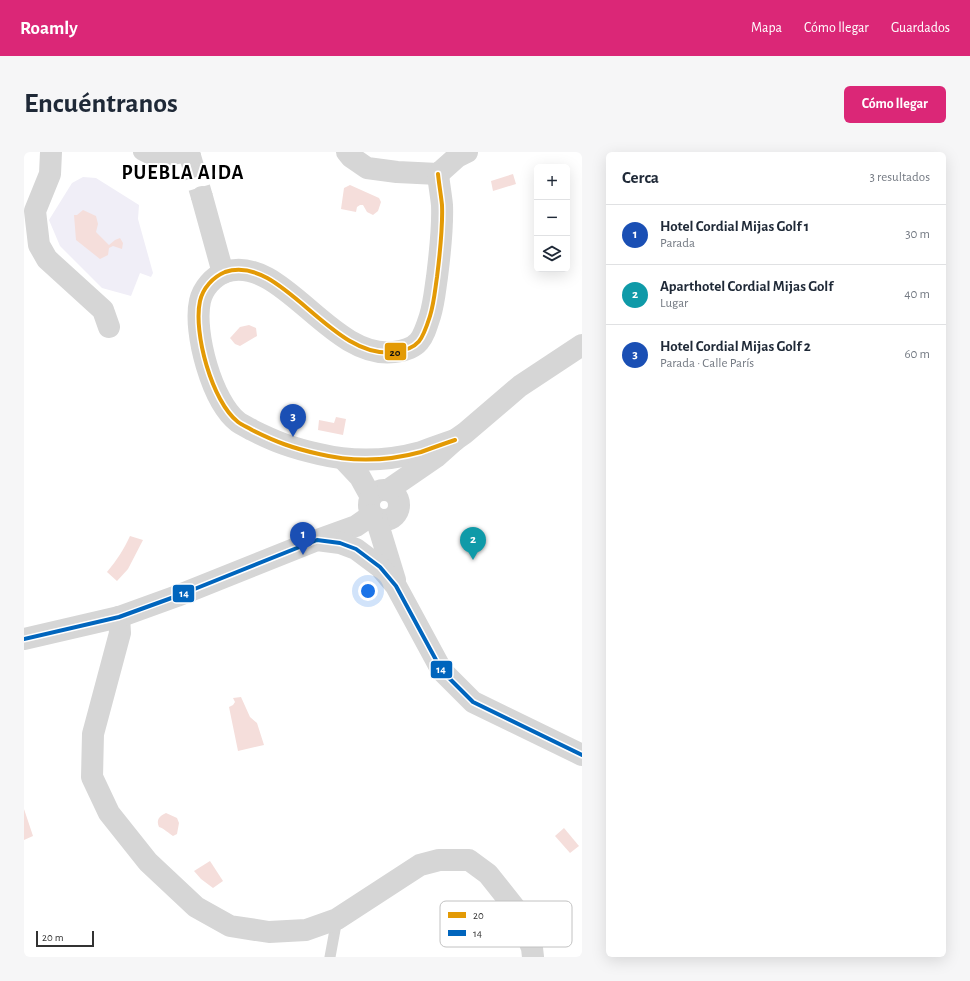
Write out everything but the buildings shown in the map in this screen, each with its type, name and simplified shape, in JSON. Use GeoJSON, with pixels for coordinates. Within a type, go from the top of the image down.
{"type":"FeatureCollection","features":[{"type":"Feature","properties":{"kind":"street"},"geometry":{"type":"LineString","coordinates":[[51,152],[50,174],[35,211],[39,245],[47,259],[103,310],[109,327]]}},
{"type":"Feature","properties":{"kind":"street"},"geometry":{"type":"LineString","coordinates":[[141,152],[157,160],[189,154]]}},
{"type":"Feature","properties":{"kind":"street"},"geometry":{"type":"LineString","coordinates":[[347,152],[351,157],[367,168],[397,172],[438,174],[457,157],[467,152]]}},
{"type":"Feature","properties":{"kind":"street"},"geometry":{"type":"LineString","coordinates":[[396,586],[378,502],[381,482],[368,468],[290,447],[270,439],[238,422],[227,410],[218,396],[204,357],[198,325],[200,300],[209,283],[223,273],[235,270],[249,272],[266,278],[282,287],[347,340],[369,350],[387,353],[406,350],[417,344],[425,332],[433,305],[440,248],[442,213],[438,174]]}},
{"type":"Feature","properties":{"kind":"street"},"geometry":{"type":"LineString","coordinates":[[202,197],[223,273]]}},
{"type":"Feature","properties":{"kind":"street"},"geometry":{"type":"LineString","coordinates":[[24,638],[119,617],[178,596],[317,540],[356,526],[378,502],[436,457],[520,386],[582,345]]}},
{"type":"Feature","properties":{"kind":"street"},"geometry":{"type":"LineString","coordinates":[[340,460],[392,458],[420,452],[455,440]]}},
{"type":"Feature","properties":{"kind":"street"},"geometry":{"type":"LineString","coordinates":[[317,540],[340,543],[356,549],[380,567],[396,586],[442,671],[473,702],[582,755]]}},
{"type":"Feature","properties":{"kind":"street"},"geometry":{"type":"LineString","coordinates":[[119,617],[120,633],[93,734],[92,777],[109,813],[148,862],[196,907],[230,926],[269,932],[306,930],[337,919],[420,866],[439,860],[469,860],[488,874],[509,901]]}},
{"type":"Feature","properties":{"kind":"street"},"geometry":{"type":"LineString","coordinates":[[532,947],[533,957]]}},
{"type":"Feature","properties":{"kind":"lane"},"geometry":{"type":"LineString","coordinates":[[330,957],[337,919]]}},
{"type":"Feature","properties":{"kind":"shaded area"},"geometry":{"type":"Polygon","coordinates":[[[513,174],[516,184],[493,191],[491,181],[513,174]]]}},
{"type":"Feature","properties":{"kind":"shaded area"},"geometry":{"type":"Polygon","coordinates":[[[83,177],[96,178],[139,205],[138,219],[153,273],[151,277],[140,273],[131,296],[102,288],[60,246],[49,220],[72,183],[83,177]]]}},
{"type":"Feature","properties":{"kind":"shaded area"},"geometry":{"type":"Polygon","coordinates":[[[350,185],[379,198],[381,202],[378,211],[373,215],[367,212],[363,205],[357,207],[356,212],[341,209],[344,188],[350,185]]]}},
{"type":"Feature","properties":{"kind":"shaded area"},"geometry":{"type":"Polygon","coordinates":[[[83,210],[96,216],[98,224],[96,232],[109,245],[120,238],[123,243],[122,249],[113,246],[109,248],[108,255],[100,259],[76,240],[74,215],[77,215],[83,210]]]}},
{"type":"Feature","properties":{"kind":"shaded area"},"geometry":{"type":"Polygon","coordinates":[[[249,325],[256,328],[257,336],[240,346],[235,344],[230,338],[240,327],[249,325]]]}},
{"type":"Feature","properties":{"kind":"shaded area"},"geometry":{"type":"Polygon","coordinates":[[[336,417],[346,419],[343,435],[318,430],[319,420],[334,423],[336,417]]]}},
{"type":"Feature","properties":{"kind":"shaded area"},"geometry":{"type":"Polygon","coordinates":[[[130,536],[143,540],[128,569],[117,581],[107,572],[120,554],[130,536]]]}},
{"type":"Feature","properties":{"kind":"shaded area"},"geometry":{"type":"Polygon","coordinates":[[[241,697],[250,717],[257,723],[264,745],[238,751],[229,707],[235,702],[233,698],[241,697]]]}},
{"type":"Feature","properties":{"kind":"shaded area"},"geometry":{"type":"Polygon","coordinates":[[[24,809],[33,836],[24,840],[24,809]]]}},
{"type":"Feature","properties":{"kind":"shaded area"},"geometry":{"type":"Polygon","coordinates":[[[166,813],[177,818],[179,823],[177,834],[173,836],[158,825],[159,818],[166,813]]]}},
{"type":"Feature","properties":{"kind":"shaded area"},"geometry":{"type":"Polygon","coordinates":[[[564,828],[579,846],[570,853],[555,836],[564,828]]]}},
{"type":"Feature","properties":{"kind":"shaded area"},"geometry":{"type":"Polygon","coordinates":[[[210,861],[223,881],[213,888],[201,879],[194,871],[210,861]]]}},
{"type":"Feature","properties":{"kind":"tunnel"},"geometry":{"type":"LineString","coordinates":[[190,156],[202,197]]}},
{"type":"Feature","properties":{"kind":"transit line","name":"20"},"geometry":{"type":"LineString","coordinates":[[438,174],[442,214],[437,277],[428,324],[419,341],[415,345],[410,348],[394,352],[371,350],[349,340],[327,325],[287,291],[266,278],[246,270],[225,272],[216,277],[209,284],[201,296],[199,330],[207,366],[220,399],[238,422],[269,438],[309,452],[332,457],[357,459],[383,459],[408,455],[455,440]]}},
{"type":"Feature","properties":{"kind":"transit line","name":"14"},"geometry":{"type":"LineString","coordinates":[[24,639],[119,617],[177,596],[317,540],[340,543],[356,549],[380,567],[396,586],[442,671],[473,702],[582,755]]}},
{"type":"Feature","properties":{"kind":"place","name":"Hotel Cordial Mijas Golf 2"},"geometry":{"type":"Point","coordinates":[293,437]}},
{"type":"Feature","properties":{"kind":"place","name":"Hotel Cordial Mijas Golf 1"},"geometry":{"type":"Point","coordinates":[303,555]}},
{"type":"Feature","properties":{"kind":"place","name":"Aparthotel Cordial Mijas Golf"},"geometry":{"type":"Point","coordinates":[473,560]}},
{"type":"Feature","properties":{"kind":"district","name":"PUEBLA AIDA"},"geometry":{"type":"Point","coordinates":[183,173]}}]}
